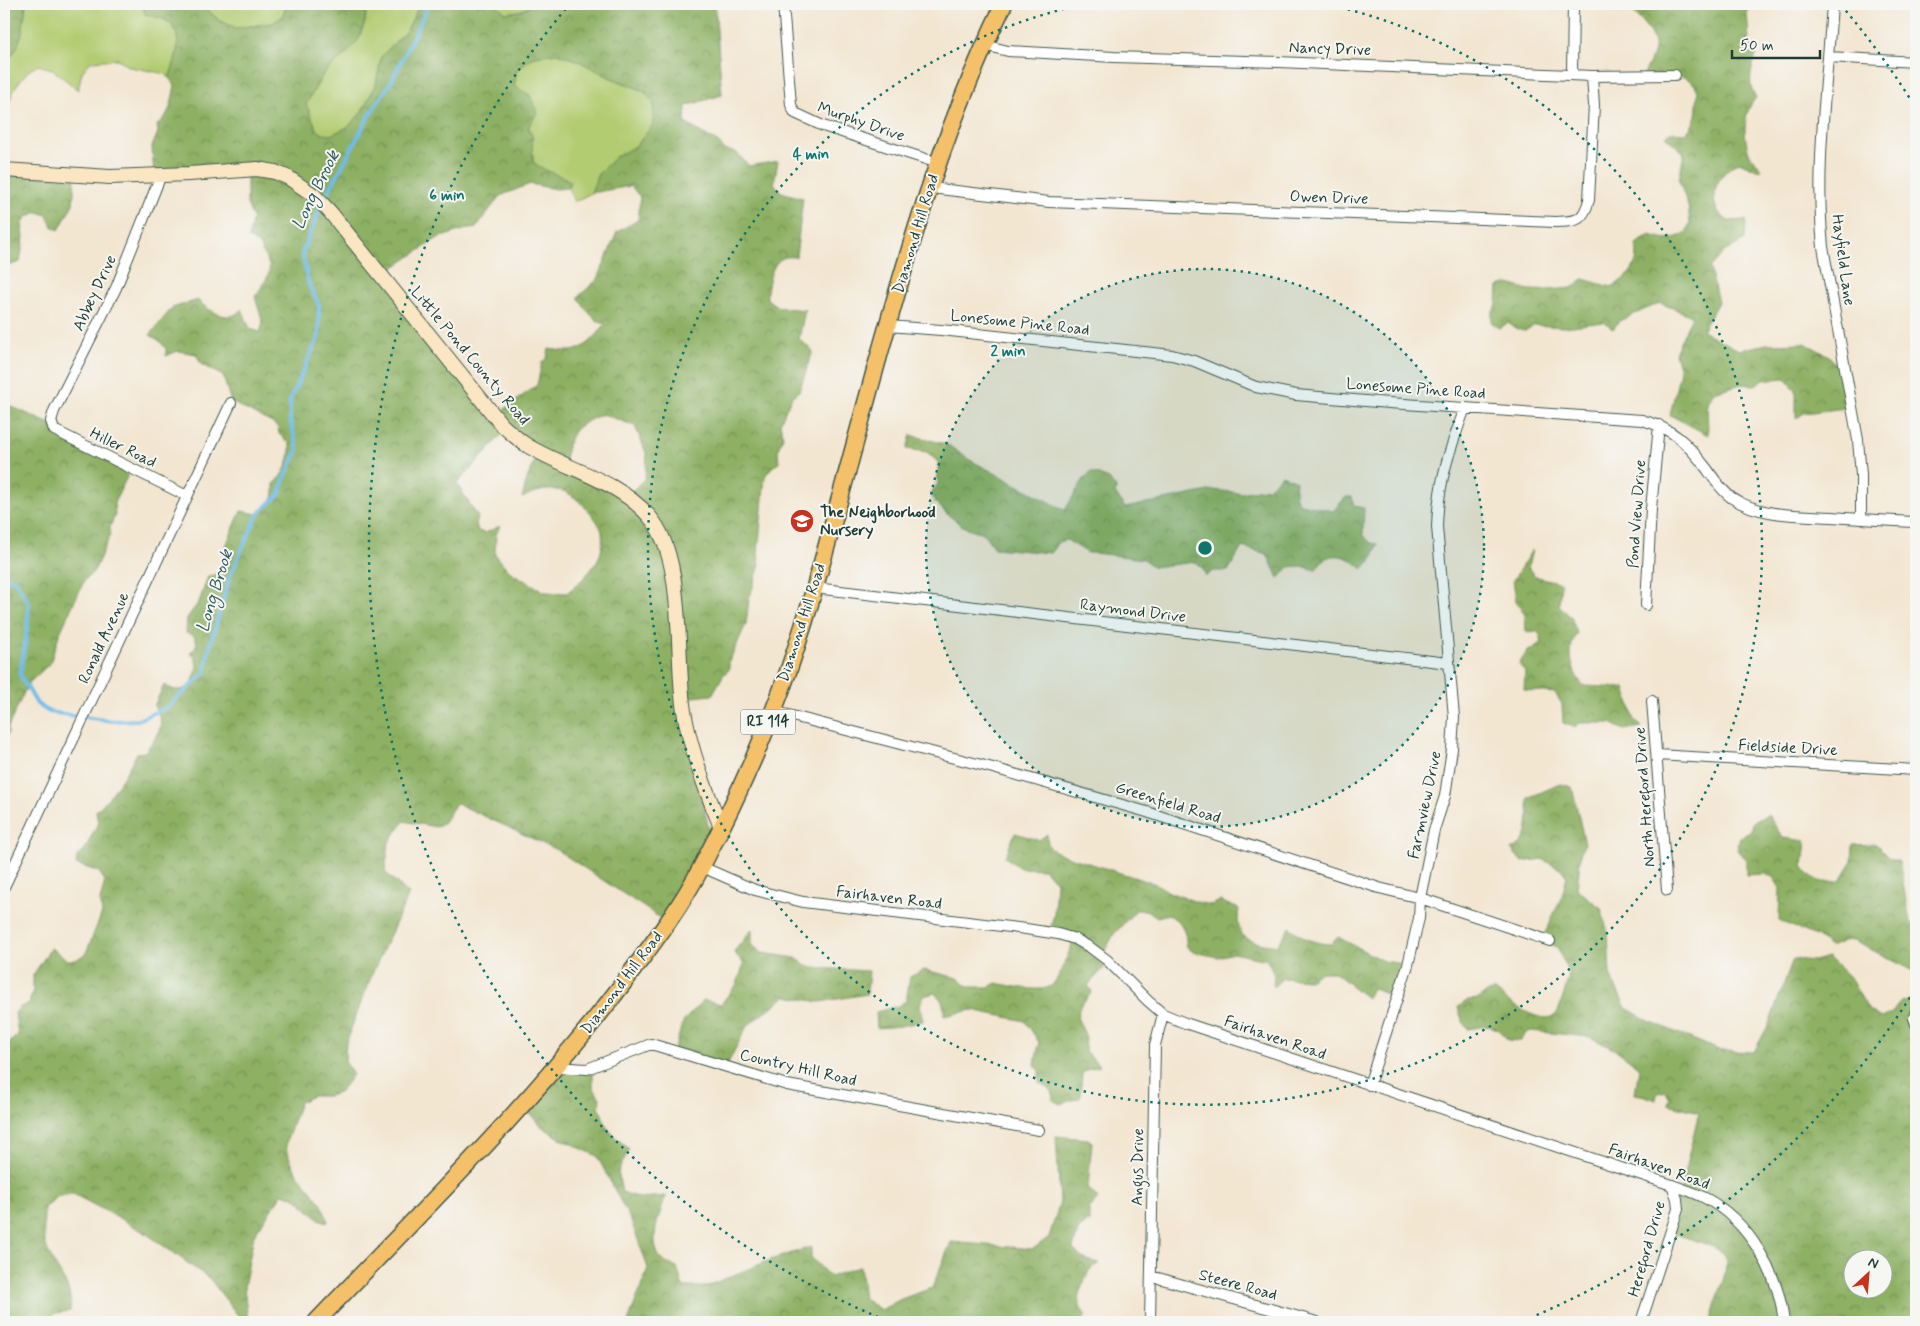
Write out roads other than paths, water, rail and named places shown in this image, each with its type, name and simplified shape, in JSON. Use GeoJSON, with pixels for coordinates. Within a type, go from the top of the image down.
{"type":"FeatureCollection","features":[{"type":"Feature","properties":{"kind":"main road","name":"Diamond Hill Road"},"geometry":{"type":"LineString","coordinates":[[316,1322],[501,1128],[556,1067],[592,1024],[647,952],[702,867],[773,711],[789,669],[815,588],[888,326],[938,163],[961,100],[1004,4]]}},
{"type":"Feature","properties":{"kind":"street","name":"Murphy Drive"},"geometry":{"type":"LineString","coordinates":[[782,4],[790,105],[795,113],[823,126],[938,163]]}},
{"type":"Feature","properties":{"kind":"street"},"geometry":{"type":"LineString","coordinates":[[1572,74],[1573,4]]}},
{"type":"Feature","properties":{"kind":"street","name":"Hayfield Lane"},"geometry":{"type":"LineString","coordinates":[[1832,4],[1821,155],[1820,218],[1823,247],[1858,440],[1861,475],[1861,519]]}},
{"type":"Feature","properties":{"kind":"street","name":"Nancy Drive"},"geometry":{"type":"LineString","coordinates":[[984,45],[1008,51],[1114,57],[1592,76],[1675,76]]}},
{"type":"Feature","properties":{"kind":"street"},"geometry":{"type":"LineString","coordinates":[[1828,57],[1916,62]]}},
{"type":"Feature","properties":{"kind":"street","name":"Owen Drive"},"geometry":{"type":"LineString","coordinates":[[931,188],[1049,202],[1556,222],[1572,221],[1580,218],[1586,212],[1590,200],[1594,105],[1592,76]]}},
{"type":"Feature","properties":{"kind":"street","name":"Little Pond County Road"},"geometry":{"type":"LineString","coordinates":[[4,170],[110,177],[257,169],[275,172],[302,186],[330,212],[501,424],[526,445],[591,475],[621,492],[641,508],[655,523],[669,556],[674,578],[683,705],[706,791],[721,827]]}},
{"type":"Feature","properties":{"kind":"street","name":"Abbey Drive"},"geometry":{"type":"LineString","coordinates":[[52,422],[54,411],[116,288],[161,175]]}},
{"type":"Feature","properties":{"kind":"street","name":"Lonesome Pine Road"},"geometry":{"type":"LineString","coordinates":[[888,326],[1146,352],[1194,361],[1275,392],[1389,403],[1642,420],[1669,430],[1683,441],[1730,496],[1742,504],[1778,514],[1916,522]]}},
{"type":"Feature","properties":{"kind":"street","name":"Ronald Avenue"},"geometry":{"type":"LineString","coordinates":[[4,886],[231,403]]}},
{"type":"Feature","properties":{"kind":"street","name":"Farmview Drive"},"geometry":{"type":"LineString","coordinates":[[1368,1085],[1408,965],[1420,918],[1420,898],[1434,830],[1445,796],[1452,749],[1454,717],[1448,663],[1437,510],[1441,480],[1464,408]]}},
{"type":"Feature","properties":{"kind":"street","name":"Hiller Road"},"geometry":{"type":"LineString","coordinates":[[52,422],[54,430],[187,496]]}},
{"type":"Feature","properties":{"kind":"street","name":"Pond View Drive"},"geometry":{"type":"LineString","coordinates":[[1646,605],[1651,509],[1659,425]]}},
{"type":"Feature","properties":{"kind":"street","name":"Raymond Drive"},"geometry":{"type":"LineString","coordinates":[[815,588],[1448,663]]}},
{"type":"Feature","properties":{"kind":"street","name":"North Hereford Drive"},"geometry":{"type":"LineString","coordinates":[[1652,701],[1666,890]]}},
{"type":"Feature","properties":{"kind":"street","name":"Greenfield Road"},"geometry":{"type":"LineString","coordinates":[[773,711],[1081,792],[1379,888],[1420,898],[1550,941]]}},
{"type":"Feature","properties":{"kind":"street","name":"Fieldside Drive"},"geometry":{"type":"LineString","coordinates":[[1657,755],[1916,770]]}},
{"type":"Feature","properties":{"kind":"street","name":"Fairhaven Road"},"geometry":{"type":"LineString","coordinates":[[702,867],[755,890],[803,902],[1058,934],[1075,939],[1107,960],[1163,1014],[1368,1085],[1672,1185],[1705,1198],[1731,1216],[1744,1231],[1768,1268],[1777,1288],[1784,1322]]}},
{"type":"Feature","properties":{"kind":"street"},"geometry":{"type":"LineString","coordinates":[[1916,1009],[1914,1018],[1916,1024]]}},
{"type":"Feature","properties":{"kind":"street","name":"Angus Drive"},"geometry":{"type":"LineString","coordinates":[[1150,1322],[1155,1045],[1163,1014]]}},
{"type":"Feature","properties":{"kind":"street","name":"Country Hill Road"},"geometry":{"type":"LineString","coordinates":[[556,1067],[587,1069],[651,1044],[787,1084],[1039,1130]]}},
{"type":"Feature","properties":{"kind":"street","name":"Hereford Drive"},"geometry":{"type":"LineString","coordinates":[[1641,1322],[1678,1210],[1677,1199],[1672,1185]]}},
{"type":"Feature","properties":{"kind":"street","name":"Steere Road"},"geometry":{"type":"LineString","coordinates":[[1151,1276],[1317,1322]]}},
{"type":"Feature","properties":{"kind":"waterway","name":"Long Brook"},"geometry":{"type":"LineString","coordinates":[[324,200],[369,116],[391,82],[429,4]]}},
{"type":"Feature","properties":{"kind":"waterway","name":"Long Brook"},"geometry":{"type":"LineString","coordinates":[[4,577],[16,581],[29,603],[20,675],[37,704],[49,712],[112,721],[138,720],[167,707],[205,673],[209,649],[230,576],[258,514],[280,494],[284,479],[298,450],[290,420],[290,400],[319,336],[319,305],[309,285],[302,253],[321,206]]}},
{"type":"Feature","properties":{"kind":"place","name":"The Neighborhood Nursery"},"geometry":{"type":"Point","coordinates":[802,521]}}]}
